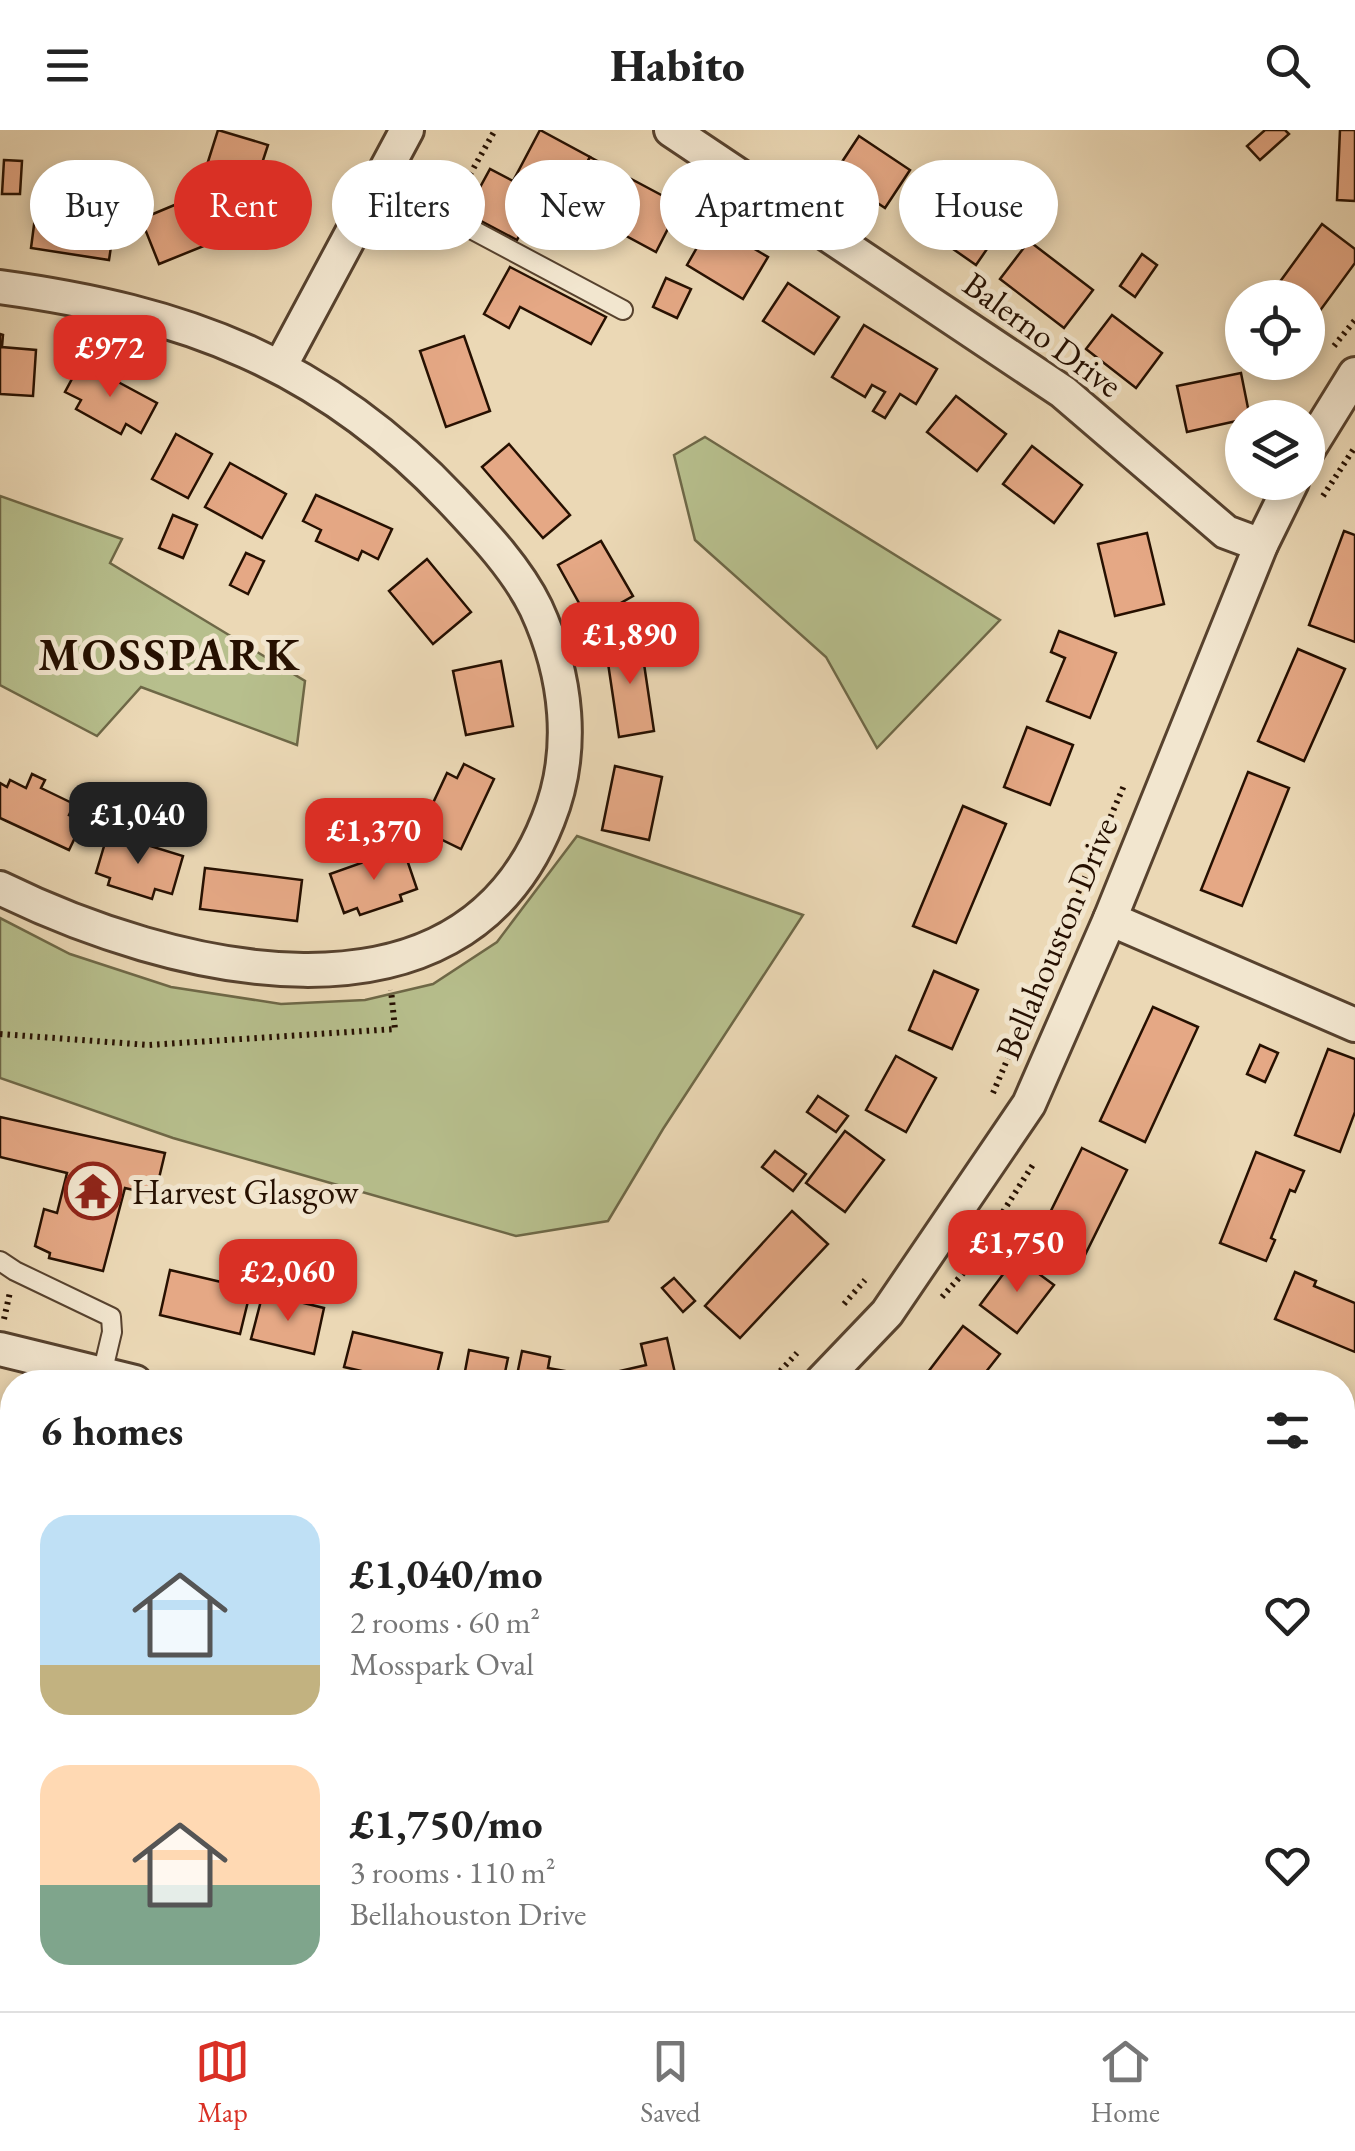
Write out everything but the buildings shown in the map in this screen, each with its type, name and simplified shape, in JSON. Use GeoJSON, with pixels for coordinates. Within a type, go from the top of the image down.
{"type":"FeatureCollection","features":[{"type":"Feature","properties":{"kind":"street"},"geometry":{"type":"LineString","coordinates":[[390,160],[406,130]]}},
{"type":"Feature","properties":{"kind":"street","name":"Balerno Drive"},"geometry":{"type":"LineString","coordinates":[[670,130],[1063,392],[1226,532],[1261,545]]}},
{"type":"Feature","properties":{"kind":"street"},"geometry":{"type":"LineString","coordinates":[[280,365],[342,250]]}},
{"type":"Feature","properties":{"kind":"street"},"geometry":{"type":"LineString","coordinates":[[0,287],[95,302],[141,314],[280,365],[376,428],[412,458],[466,515],[535,606],[562,687],[566,730],[564,766],[555,803],[540,842],[524,868],[482,916],[454,937],[388,964],[348,970],[306,970],[204,958],[111,936],[0,888]]}},
{"type":"Feature","properties":{"kind":"street"},"geometry":{"type":"LineString","coordinates":[[1325,423],[1355,374]]}},
{"type":"Feature","properties":{"kind":"street","name":"Bellahouston Drive"},"geometry":{"type":"LineString","coordinates":[[832,1370],[887,1313],[1029,1104],[1283,500]]}},
{"type":"Feature","properties":{"kind":"street"},"geometry":{"type":"LineString","coordinates":[[1110,919],[1355,1025]]}},
{"type":"Feature","properties":{"kind":"street"},"geometry":{"type":"LineString","coordinates":[[0,1349],[86,1370]]}},
{"type":"Feature","properties":{"kind":"lane"},"geometry":{"type":"LineString","coordinates":[[485,236],[623,310]]}},
{"type":"Feature","properties":{"kind":"lane"},"geometry":{"type":"LineString","coordinates":[[7,1266],[111,1317],[112,1332],[103,1370]]}},
{"type":"Feature","properties":{"kind":"path"},"geometry":{"type":"LineString","coordinates":[[479,160],[496,130]]}},
{"type":"Feature","properties":{"kind":"path"},"geometry":{"type":"LineString","coordinates":[[988,1105],[1125,782]]}},
{"type":"Feature","properties":{"kind":"path"},"geometry":{"type":"LineString","coordinates":[[0,1034],[148,1045],[395,1029],[388,964]]}},
{"type":"Feature","properties":{"kind":"path"},"geometry":{"type":"LineString","coordinates":[[0,1335],[7,1266]]}},
{"type":"Feature","properties":{"kind":"path"},"geometry":{"type":"LineString","coordinates":[[840,1309],[875,1269]]}},
{"type":"Feature","properties":{"kind":"path"},"geometry":{"type":"LineString","coordinates":[[781,1370],[806,1344]]}},
{"type":"Feature","properties":{"kind":"green space"},"geometry":{"type":"Polygon","coordinates":[[[705,437],[1000,620],[877,748],[826,657],[695,540],[674,455],[705,437]]]}},
{"type":"Feature","properties":{"kind":"green space"},"geometry":{"type":"Polygon","coordinates":[[[0,496],[122,539],[110,563],[305,681],[297,745],[141,687],[97,736],[0,685],[0,496]]]}},
{"type":"Feature","properties":{"kind":"green space"},"geometry":{"type":"Polygon","coordinates":[[[577,836],[803,915],[663,1129],[608,1221],[516,1236],[173,1138],[0,1078],[0,918],[70,954],[171,987],[281,1004],[365,1000],[433,984],[497,942],[577,836]]]}},
{"type":"Feature","properties":{"kind":"place","name":"Harvest Glasgow"},"geometry":{"type":"Point","coordinates":[93,1191]}},
{"type":"Feature","properties":{"kind":"district","name":"MOSSPARK"},"geometry":{"type":"Point","coordinates":[170,654]}}]}
